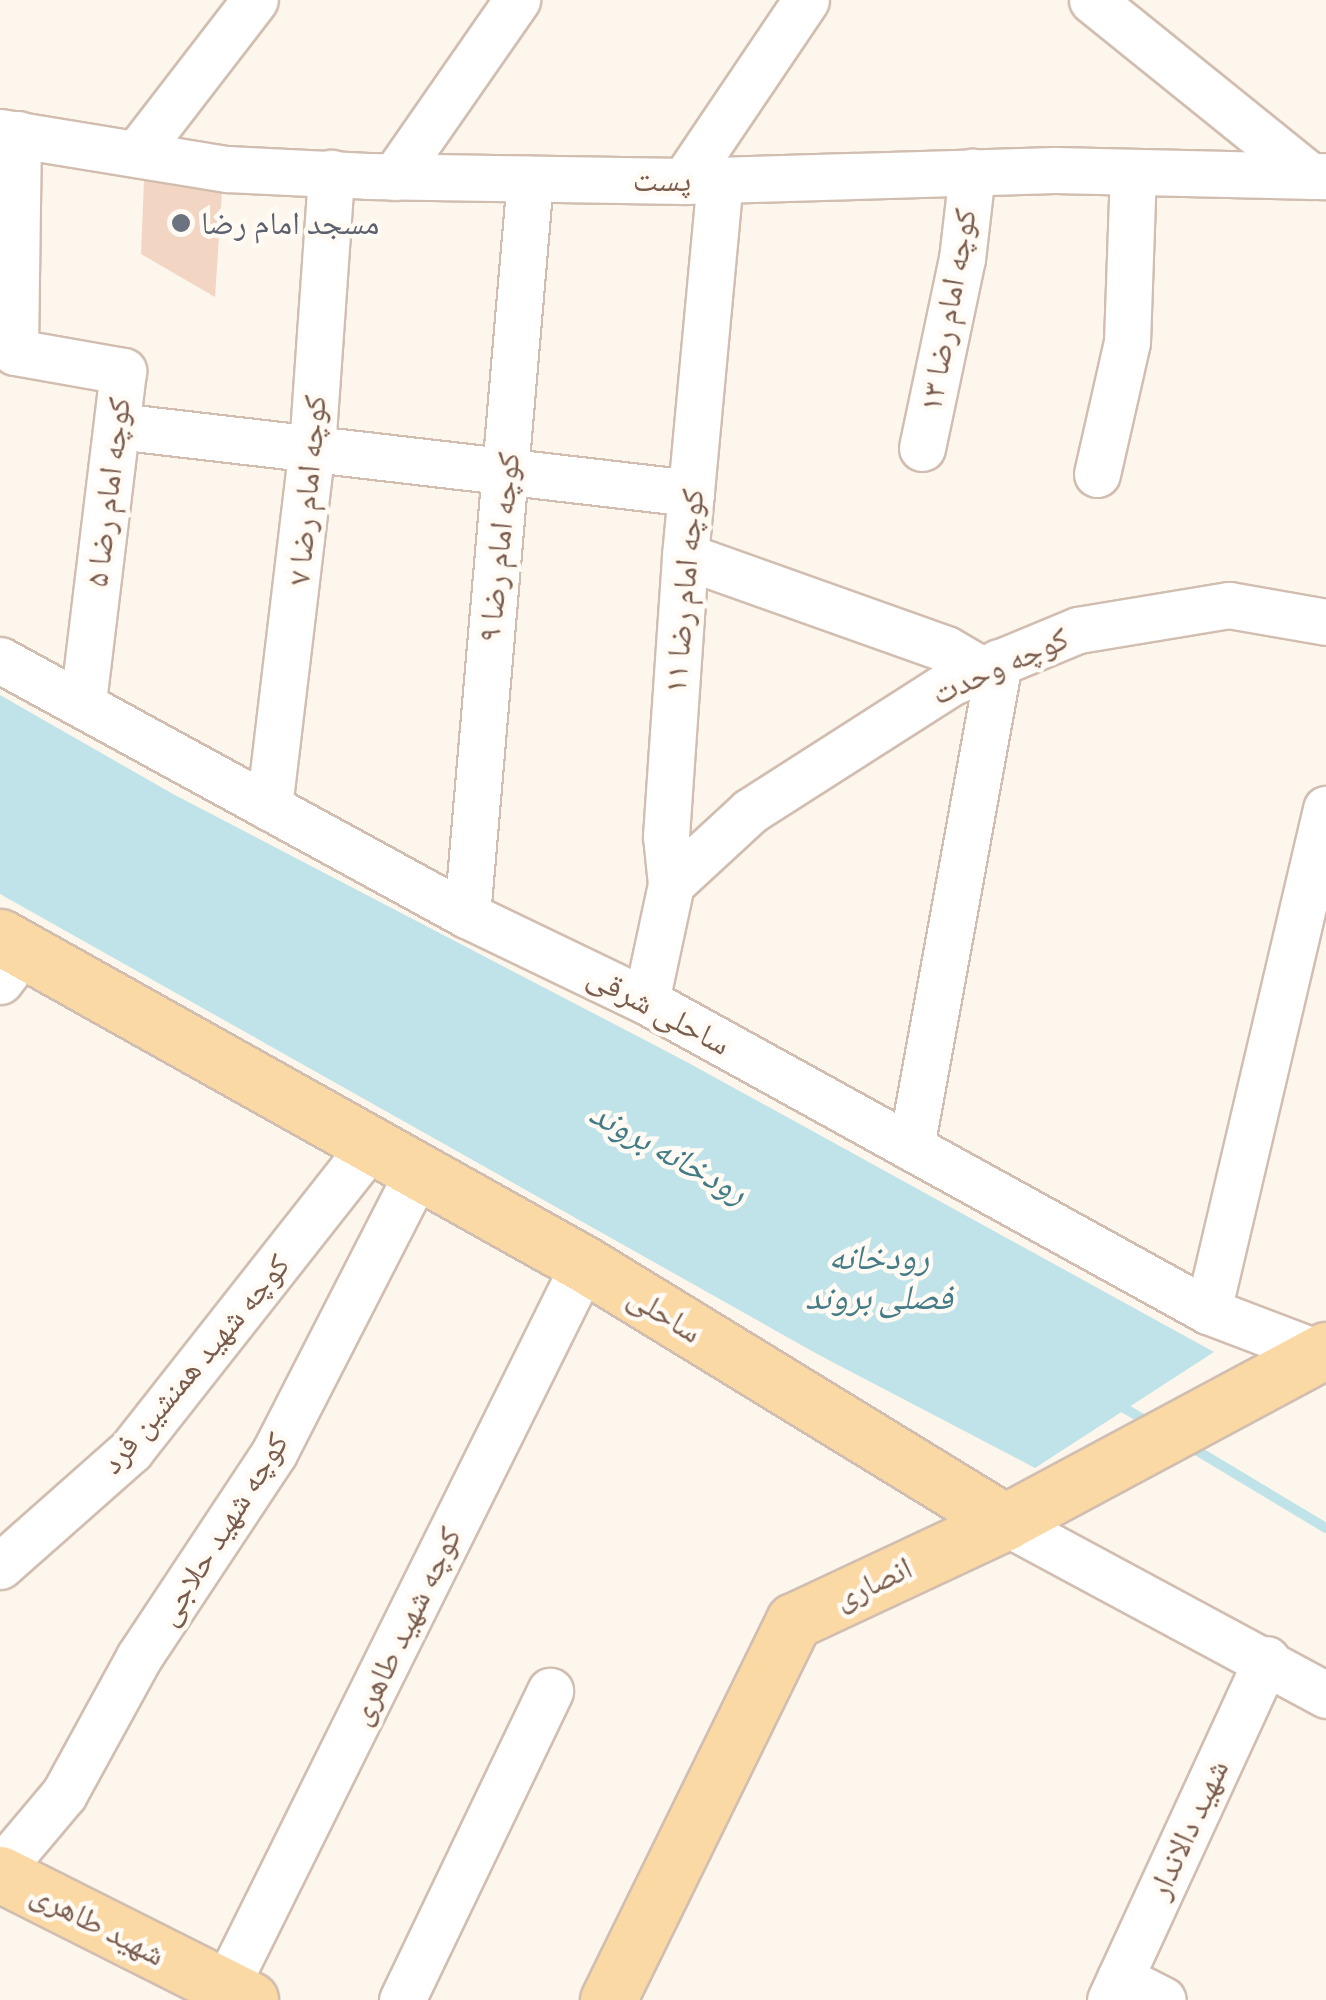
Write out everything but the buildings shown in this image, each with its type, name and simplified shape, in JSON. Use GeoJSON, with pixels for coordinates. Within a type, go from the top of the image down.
{"type":"FeatureCollection","features":[{"type":"Feature","properties":{"kind":"main road","name":"ساحلی"},"geometry":{"type":"LineString","coordinates":[[8,956],[371,1145],[584,1264],[1005,1522]]}},
{"type":"Feature","properties":{"kind":"main road","name":"انصاری"},"geometry":{"type":"LineString","coordinates":[[608,2000],[794,1621],[1005,1522],[1318,1356]]}},
{"type":"Feature","properties":{"kind":"main road","name":"شهید طاهری"},"geometry":{"type":"LineString","coordinates":[[3,1881],[237,1994]]}},
{"type":"Feature","properties":{"kind":"street"},"geometry":{"type":"LineString","coordinates":[[137,153],[255,0]]}},
{"type":"Feature","properties":{"kind":"street"},"geometry":{"type":"LineString","coordinates":[[394,177],[517,0]]}},
{"type":"Feature","properties":{"kind":"street"},"geometry":{"type":"LineString","coordinates":[[702,180],[806,0]]}},
{"type":"Feature","properties":{"kind":"street"},"geometry":{"type":"LineString","coordinates":[[1092,0],[1318,176]]}},
{"type":"Feature","properties":{"kind":"street","name":"پست"},"geometry":{"type":"LineString","coordinates":[[9,133],[226,169],[394,177],[702,180],[972,172],[1318,176]]}},
{"type":"Feature","properties":{"kind":"street","name":"کوچه امام رضا ۵"},"geometry":{"type":"LineString","coordinates":[[9,133],[15,352],[122,370],[83,700]]}},
{"type":"Feature","properties":{"kind":"street","name":"کوچه امام رضا ۱۳"},"geometry":{"type":"LineString","coordinates":[[922,448],[962,259],[972,172]]}},
{"type":"Feature","properties":{"kind":"street","name":"کوچه امام رضا ۷"},"geometry":{"type":"LineString","coordinates":[[270,807],[312,448],[331,173]]}},
{"type":"Feature","properties":{"kind":"street"},"geometry":{"type":"LineString","coordinates":[[1097,474],[1127,342],[1134,173]]}},
{"type":"Feature","properties":{"kind":"street","name":"کوچه امام رضا ۹"},"geometry":{"type":"LineString","coordinates":[[467,914],[530,179]]}},
{"type":"Feature","properties":{"kind":"street","name":"کوچه امام رضا ۱۱"},"geometry":{"type":"LineString","coordinates":[[646,1000],[670,884],[666,836],[692,492],[702,180]]}},
{"type":"Feature","properties":{"kind":"street"},"geometry":{"type":"LineString","coordinates":[[117,426],[508,467],[692,492]]}},
{"type":"Feature","properties":{"kind":"street"},"geometry":{"type":"LineString","coordinates":[[685,556],[990,666],[911,1147]]}},
{"type":"Feature","properties":{"kind":"street","name":"کوچه وحدت"},"geometry":{"type":"LineString","coordinates":[[670,884],[750,811],[950,683],[1078,630],[1229,605],[1326,622]]}},
{"type":"Feature","properties":{"kind":"street","name":"ساحلی شرقی"},"geometry":{"type":"LineString","coordinates":[[0,660],[83,700],[467,914],[646,1000],[1208,1311],[1318,1356]]}},
{"type":"Feature","properties":{"kind":"street"},"geometry":{"type":"LineString","coordinates":[[1208,1311],[1326,809]]}},
{"type":"Feature","properties":{"kind":"street","name":"کوچه شهید همنشین فرد"},"geometry":{"type":"LineString","coordinates":[[0,1566],[131,1450],[371,1145]]}},
{"type":"Feature","properties":{"kind":"street","name":"کوچه شهید حلاجی"},"geometry":{"type":"LineString","coordinates":[[3,1881],[64,1794],[139,1657],[274,1453],[418,1171]]}},
{"type":"Feature","properties":{"kind":"street","name":"کوچه شهید طاهری"},"geometry":{"type":"LineString","coordinates":[[237,1994],[584,1264]]}},
{"type":"Feature","properties":{"kind":"street","name":"ساحلی"},"geometry":{"type":"LineString","coordinates":[[1005,1522],[1266,1658],[1326,1695]]}},
{"type":"Feature","properties":{"kind":"street","name":"شهید دالاندار"},"geometry":{"type":"LineString","coordinates":[[1115,1989],[1266,1658]]}},
{"type":"Feature","properties":{"kind":"street"},"geometry":{"type":"LineString","coordinates":[[402,2000],[550,1691]]}},
{"type":"Feature","properties":{"kind":"street"},"geometry":{"type":"LineString","coordinates":[[1115,1989],[1163,2000]]}},
{"type":"Feature","properties":{"kind":"water","name":"رودخانه فصلی بروند"},"geometry":{"type":"Polygon","coordinates":[[[0,695],[173,794],[685,1061],[1214,1352],[1035,1468],[819,1355],[0,894],[0,695]]]}},
{"type":"Feature","properties":{"kind":"waterway","name":"رودخانه بروند"},"geometry":{"type":"LineString","coordinates":[[1117,1404],[1150,1423]]}},
{"type":"Feature","properties":{"kind":"waterway","name":"رودخانه بروند"},"geometry":{"type":"LineString","coordinates":[[1186,1444],[1326,1528]]}},
{"type":"Feature","properties":{"kind":"place","name":"مسجد امام رضا"},"geometry":{"type":"Point","coordinates":[181,223]}}]}
